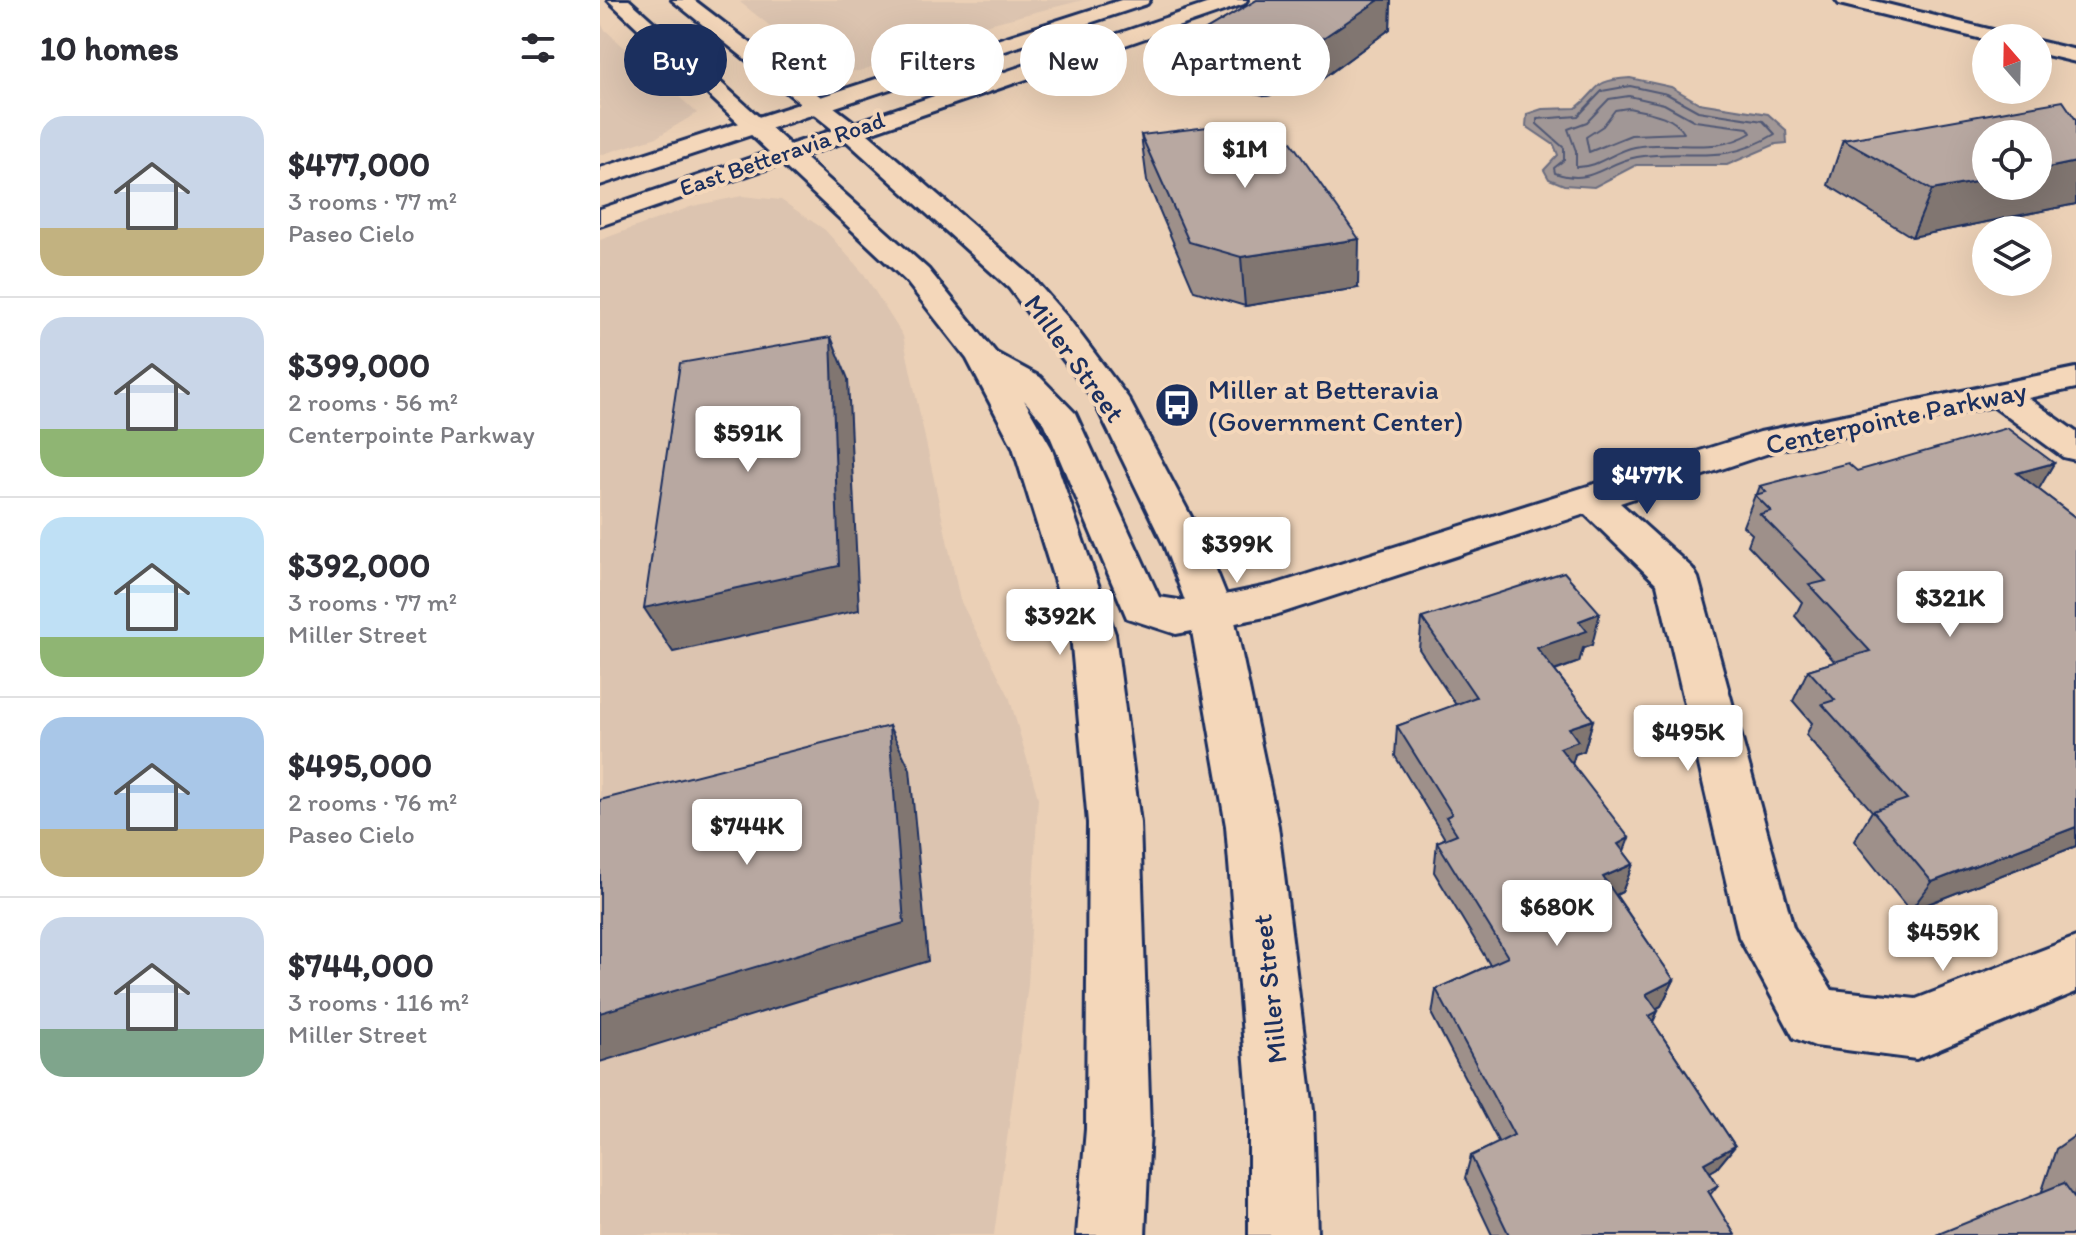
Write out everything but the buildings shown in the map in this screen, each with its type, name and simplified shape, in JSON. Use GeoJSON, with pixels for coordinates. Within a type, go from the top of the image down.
{"type":"FeatureCollection","features":[{"type":"Feature","properties":{"kind":"main road"},"geometry":{"type":"LineString","coordinates":[[618,0],[917,275],[982,357],[1032,447],[1093,634],[1114,823],[1118,1129],[1111,1235]]}},
{"type":"Feature","properties":{"kind":"main road","name":"Miller Street"},"geometry":{"type":"LineString","coordinates":[[682,0],[833,118],[1020,282],[1057,325],[1110,398],[1185,545],[1211,612],[1252,826],[1281,1110],[1283,1235]]}},
{"type":"Feature","properties":{"kind":"main road","name":"East Betteravia Road"},"geometry":{"type":"LineString","coordinates":[[600,218],[771,139],[1140,0]]}},
{"type":"Feature","properties":{"kind":"main road","name":"East Betteravia Road"},"geometry":{"type":"LineString","coordinates":[[600,177],[771,139],[833,118],[1237,0]]}},
{"type":"Feature","properties":{"kind":"main road"},"geometry":{"type":"LineString","coordinates":[[1846,0],[1972,31]]}},
{"type":"Feature","properties":{"kind":"main road"},"geometry":{"type":"LineString","coordinates":[[2052,50],[2076,56]]}},
{"type":"Feature","properties":{"kind":"main road","name":"Centerpointe Parkway"},"geometry":{"type":"LineString","coordinates":[[982,357],[1028,384],[1062,421],[1142,607],[1176,618],[1275,600],[1773,440],[2076,378]]}},
{"type":"Feature","properties":{"kind":"main road"},"geometry":{"type":"LineString","coordinates":[[2001,395],[2076,449]]}},
{"type":"Feature","properties":{"kind":"main road"},"geometry":{"type":"LineString","coordinates":[[1593,500],[1677,578],[1767,937],[1815,1017],[1916,1029],[2076,964]]}},
{"type":"Feature","properties":{"kind":"shaded area"},"geometry":{"type":"Polygon","coordinates":[[[1083,0],[989,24],[871,24],[871,67],[855,71],[855,24],[768,24],[740,2],[1083,0]]]}},
{"type":"Feature","properties":{"kind":"shaded area"},"geometry":{"type":"Polygon","coordinates":[[[600,21],[604,29],[624,47],[624,96],[678,96],[697,113],[657,137],[600,155],[600,21]]]}},
{"type":"Feature","properties":{"kind":"shaded area"},"geometry":{"type":"Polygon","coordinates":[[[742,196],[781,200],[825,230],[864,274],[903,336],[960,600],[1009,696],[1038,798],[1028,985],[994,1235],[600,1235],[600,240],[693,206],[742,196]]]}},
{"type":"Feature","properties":{"kind":"water"},"geometry":{"type":"Polygon","coordinates":[[[1630,78],[1671,87],[1699,103],[1768,114],[1786,130],[1787,143],[1776,144],[1727,165],[1636,165],[1594,187],[1564,185],[1549,179],[1544,170],[1558,155],[1554,145],[1526,126],[1527,114],[1542,109],[1576,108],[1602,84],[1630,78]]]}},
{"type":"Feature","properties":{"kind":"place","name":"Miller at Betteravia (Government Center)"},"geometry":{"type":"Point","coordinates":[1177,405]}}]}
